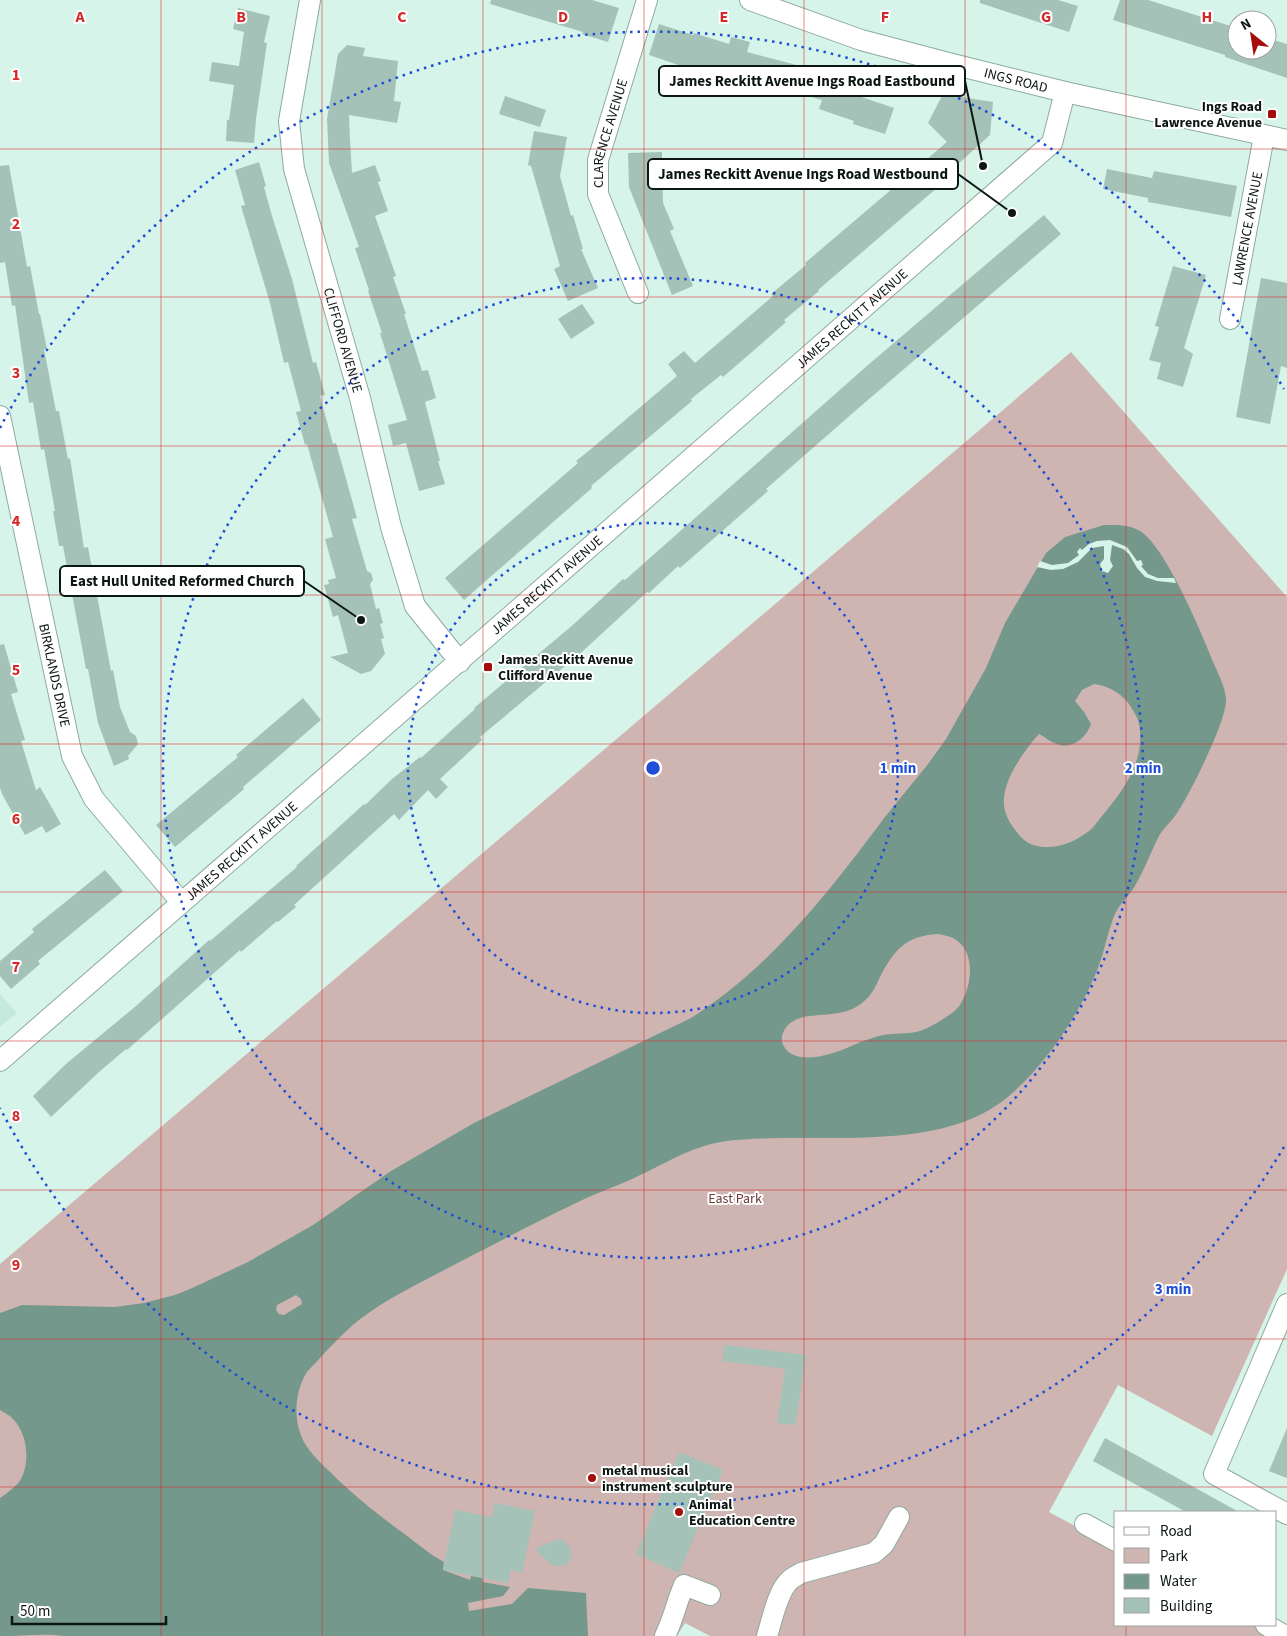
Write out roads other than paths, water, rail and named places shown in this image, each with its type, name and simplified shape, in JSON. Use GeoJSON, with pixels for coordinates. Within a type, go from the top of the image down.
{"type":"FeatureCollection","features":[{"type":"Feature","properties":{"kind":"street","name":"CLIFFORD AVENUE"},"geometry":{"type":"LineString","coordinates":[[310,0],[289,121],[294,170],[360,398],[391,527],[415,606],[460,662]]}},
{"type":"Feature","properties":{"kind":"street","name":"CLARENCE AVENUE"},"geometry":{"type":"LineString","coordinates":[[638,293],[598,194],[598,160],[647,0]]}},
{"type":"Feature","properties":{"kind":"street","name":"INGS ROAD"},"geometry":{"type":"LineString","coordinates":[[750,0],[861,40],[1065,92],[1287,140]]}},
{"type":"Feature","properties":{"kind":"street","name":"JAMES RECKITT AVENUE"},"geometry":{"type":"LineString","coordinates":[[0,1061],[180,902],[460,662],[1052,143],[1065,92]]}},
{"type":"Feature","properties":{"kind":"street","name":"LAWRENCE AVENUE"},"geometry":{"type":"LineString","coordinates":[[1230,319],[1264,136]]}},
{"type":"Feature","properties":{"kind":"street","name":"BIRKLANDS DRIVE"},"geometry":{"type":"LineString","coordinates":[[0,416],[72,756],[94,799],[180,902]]}},
{"type":"Feature","properties":{"kind":"street"},"geometry":{"type":"LineString","coordinates":[[1287,1304],[1214,1474],[1287,1514]]}},
{"type":"Feature","properties":{"kind":"street"},"geometry":{"type":"LineString","coordinates":[[766,1636],[780,1597],[791,1579],[801,1573],[874,1553],[884,1544],[899,1517]]}},
{"type":"Feature","properties":{"kind":"street"},"geometry":{"type":"LineString","coordinates":[[1085,1524],[1114,1540]]}},
{"type":"Feature","properties":{"kind":"street"},"geometry":{"type":"LineString","coordinates":[[667,1631],[684,1585],[710,1594]]}},
{"type":"Feature","properties":{"kind":"street"},"geometry":{"type":"LineString","coordinates":[[1268,1626],[1286,1636]]}},
{"type":"Feature","properties":{"kind":"water"},"geometry":{"type":"Polygon","coordinates":[[[1104,525],[1118,525],[1136,529],[1150,540],[1161,554],[1182,592],[1222,681],[1226,699],[1225,709],[1215,738],[1190,790],[1177,813],[1159,836],[1135,886],[1116,912],[1098,968],[1081,1004],[1058,1042],[1030,1076],[1000,1103],[972,1119],[939,1129],[904,1135],[727,1141],[714,1143],[678,1156],[556,1213],[448,1268],[369,1312],[332,1345],[307,1372],[303,1380],[296,1407],[300,1434],[306,1446],[323,1465],[374,1511],[444,1562],[443,1570],[470,1580],[471,1576],[482,1578],[483,1582],[510,1587],[503,1596],[468,1603],[469,1611],[512,1604],[528,1588],[586,1593],[588,1636],[0,1636],[0,1498],[19,1482],[23,1475],[26,1450],[25,1441],[18,1425],[10,1416],[0,1410],[0,1313],[22,1305],[115,1307],[144,1303],[190,1289],[248,1262],[313,1225],[391,1171],[474,1123],[691,1018],[720,998],[773,952],[797,926],[842,873],[928,764],[946,739],[986,668],[1005,623],[1046,553],[1065,537],[1104,525]],[[1094,684],[1082,690],[1075,701],[1091,724],[1086,734],[1073,744],[1063,745],[1052,742],[1039,734],[1019,760],[1008,780],[1004,801],[1006,814],[1019,835],[1031,844],[1050,847],[1066,844],[1088,832],[1116,798],[1134,767],[1140,744],[1140,728],[1136,716],[1128,702],[1120,695],[1110,689],[1094,684]],[[938,934],[927,935],[909,941],[902,946],[884,969],[868,998],[853,1009],[833,1014],[804,1017],[788,1025],[783,1033],[782,1040],[786,1050],[793,1055],[802,1057],[822,1056],[875,1037],[921,1031],[954,1012],[964,997],[969,979],[970,969],[966,951],[961,944],[951,937],[938,934]],[[296,1295],[277,1305],[276,1310],[279,1314],[284,1315],[302,1304],[301,1299],[296,1295]]]}},
{"type":"Feature","properties":{"kind":"place","name":"Ings Road Lawrence Avenue"},"geometry":{"type":"Point","coordinates":[1272,114]}},
{"type":"Feature","properties":{"kind":"place","name":"James Reckitt Avenue Ings Road Eastbound"},"geometry":{"type":"Point","coordinates":[983,166]}},
{"type":"Feature","properties":{"kind":"place","name":"James Reckitt Avenue Ings Road Westbound"},"geometry":{"type":"Point","coordinates":[1012,213]}},
{"type":"Feature","properties":{"kind":"place","name":"East Hull United Reformed Church"},"geometry":{"type":"Point","coordinates":[361,620]}},
{"type":"Feature","properties":{"kind":"place","name":"James Reckitt Avenue Clifford Avenue"},"geometry":{"type":"Point","coordinates":[488,667]}},
{"type":"Feature","properties":{"kind":"place","name":"metal musical instrument sculpture"},"geometry":{"type":"Point","coordinates":[592,1478]}},
{"type":"Feature","properties":{"kind":"place","name":"Animal Education Centre"},"geometry":{"type":"Point","coordinates":[679,1512]}},
{"type":"Feature","properties":{"kind":"park label","name":"East Park"},"geometry":{"type":"Point","coordinates":[735,1198]}}]}
